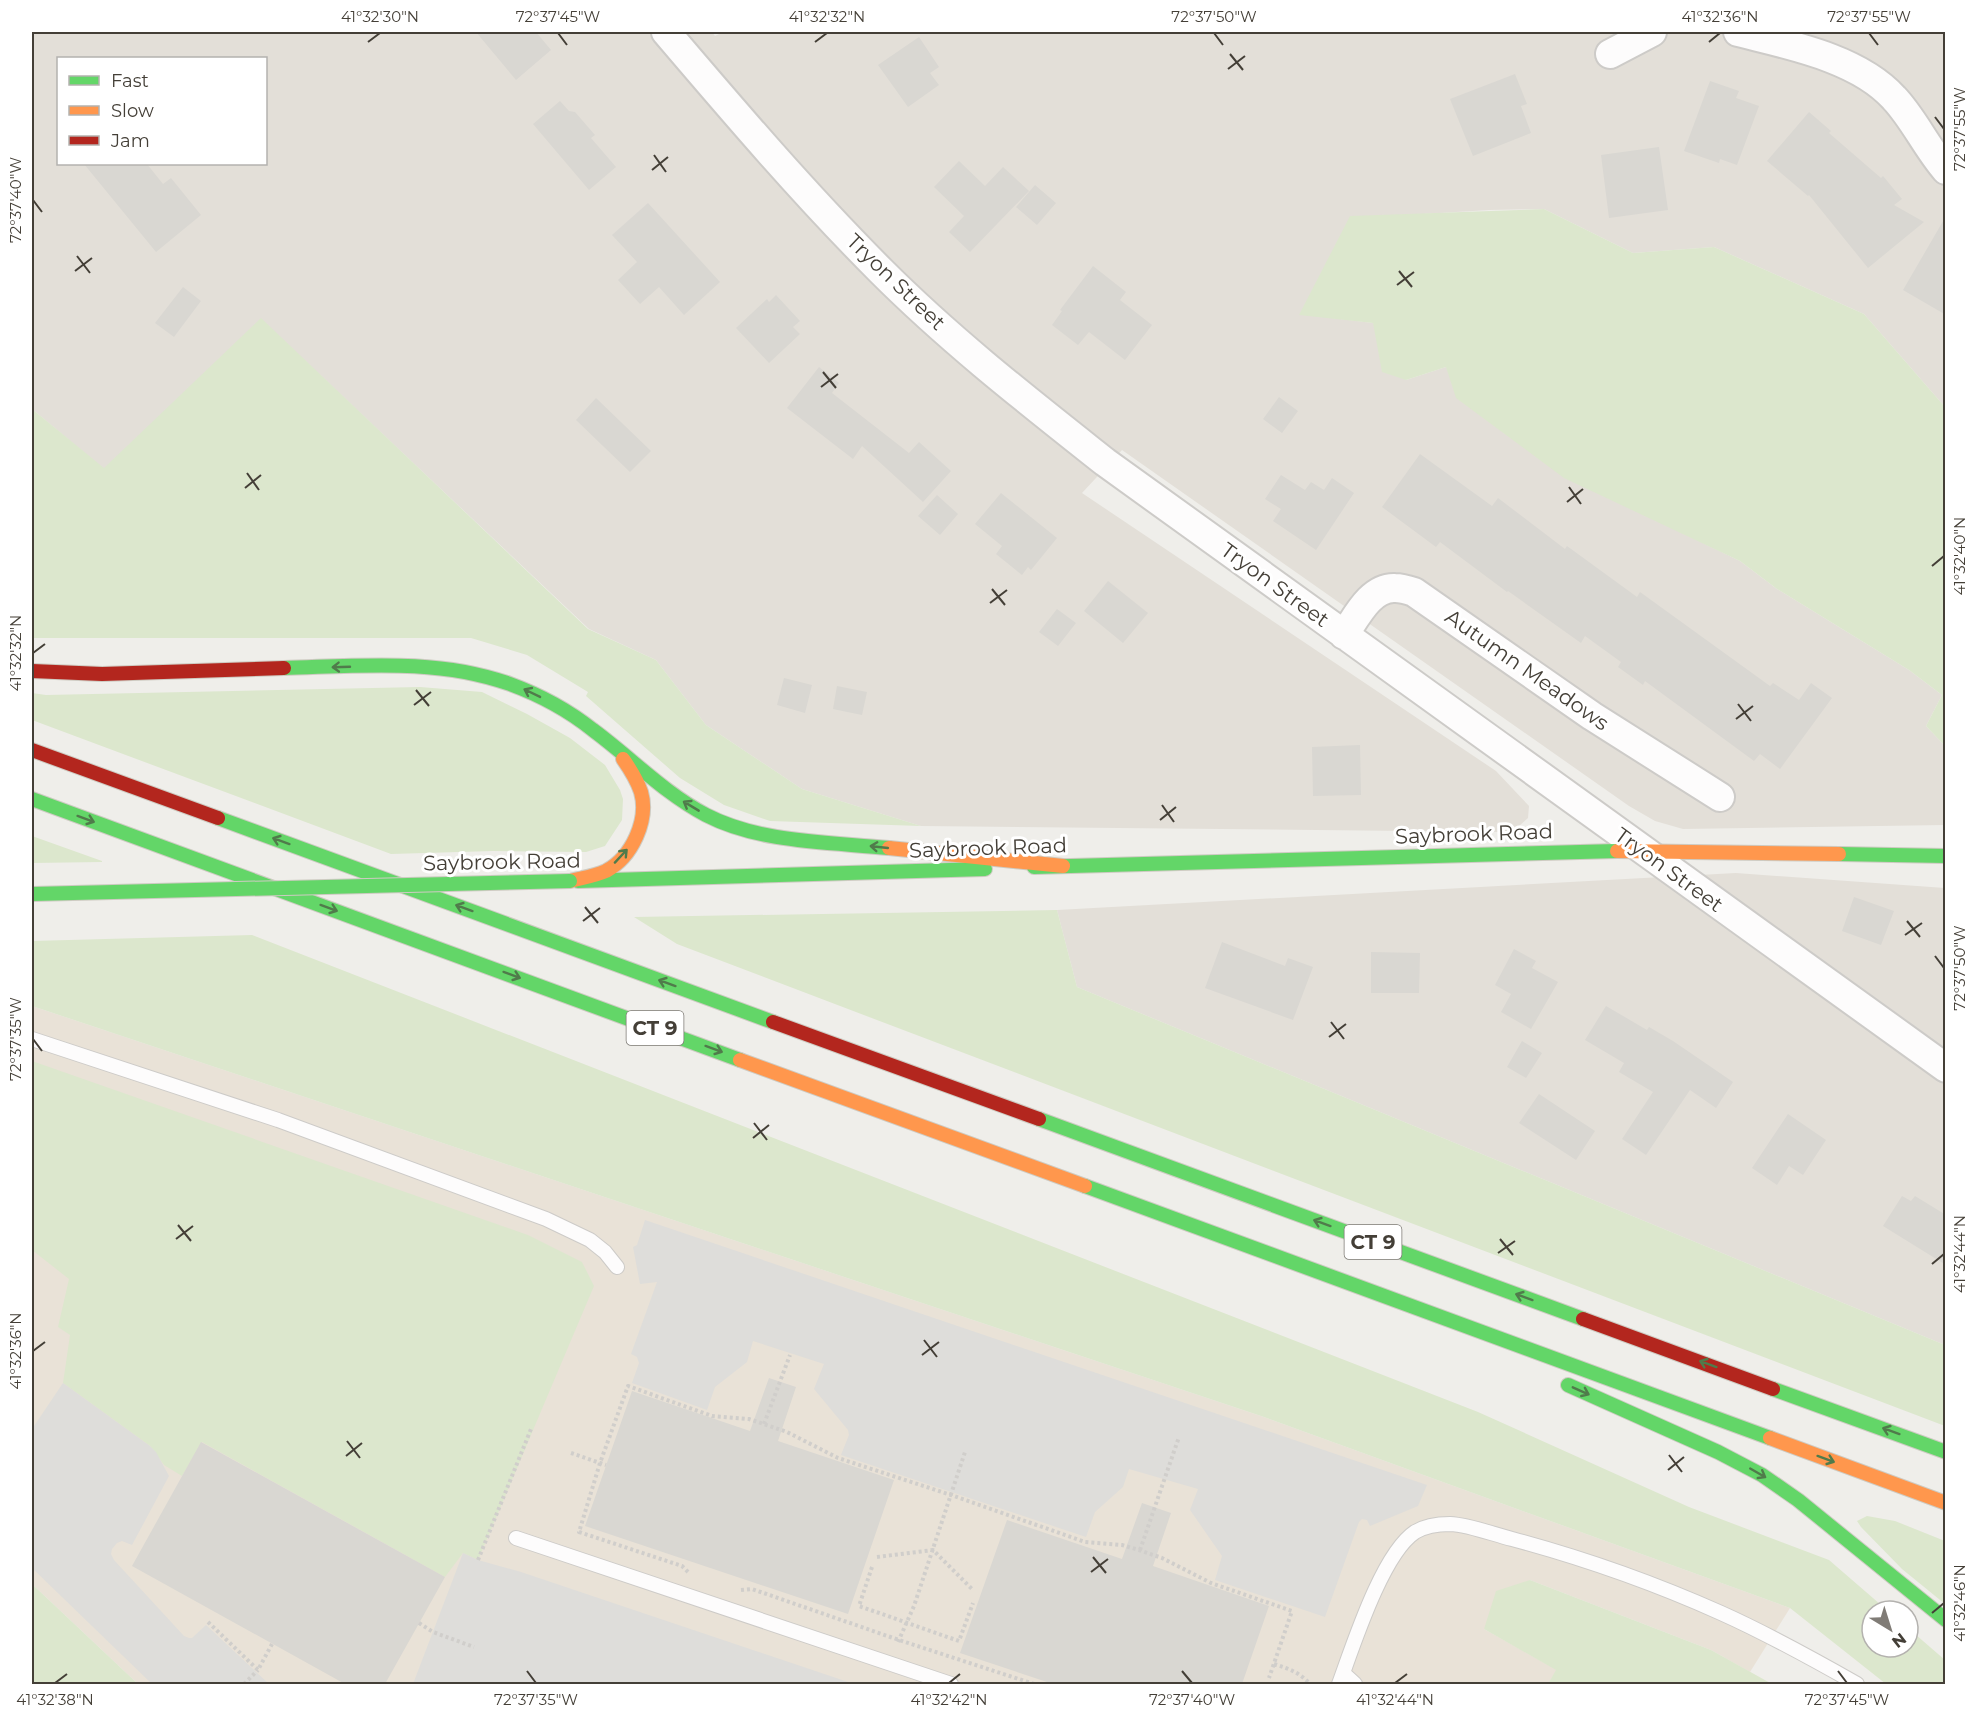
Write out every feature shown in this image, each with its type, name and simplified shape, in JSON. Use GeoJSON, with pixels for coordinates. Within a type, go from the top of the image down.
{"type":"FeatureCollection","features":[{"type":"Feature","properties":{"kind":"main road"},"geometry":{"type":"LineString","coordinates":[[32,671],[102,674],[389,665],[433,666],[476,673],[512,684],[574,716],[670,793],[697,810],[729,825],[792,838],[1063,866]]}},
{"type":"Feature","properties":{"kind":"main road"},"geometry":{"type":"LineString","coordinates":[[570,881],[608,869],[624,855],[637,835],[643,813],[642,795],[634,777],[622,758],[604,739]]}},
{"type":"Feature","properties":{"kind":"main road","name":"CT 9"},"geometry":{"type":"LineString","coordinates":[[32,750],[1946,1452]]}},
{"type":"Feature","properties":{"kind":"main road","name":"CT 9"},"geometry":{"type":"LineString","coordinates":[[32,799],[1946,1503]]}},
{"type":"Feature","properties":{"kind":"main road","name":"Saybrook Road"},"geometry":{"type":"LineString","coordinates":[[32,894],[1641,850],[1946,856]]}},
{"type":"Feature","properties":{"kind":"main road"},"geometry":{"type":"LineString","coordinates":[[1278,1256],[1482,1347]]}},
{"type":"Feature","properties":{"kind":"main road"},"geometry":{"type":"LineString","coordinates":[[1557,1380],[1718,1452],[1762,1475],[1806,1506],[1946,1620]]}},
{"type":"Feature","properties":{"kind":"street","name":"Tryon Street"},"geometry":{"type":"LineString","coordinates":[[666,32],[776,162],[882,272],[983,365],[1105,462],[1946,1068]]}},
{"type":"Feature","properties":{"kind":"street"},"geometry":{"type":"LineString","coordinates":[[1610,54],[1652,32]]}},
{"type":"Feature","properties":{"kind":"street"},"geometry":{"type":"LineString","coordinates":[[1738,32],[1799,48],[1861,71],[1873,78],[1902,107],[1946,170]]}},
{"type":"Feature","properties":{"kind":"street","name":"Autumn Meadows"},"geometry":{"type":"LineString","coordinates":[[1344,635],[1367,602],[1378,591],[1394,587],[1414,592],[1592,716],[1720,797]]}},
{"type":"Feature","properties":{"kind":"lane"},"geometry":{"type":"LineString","coordinates":[[32,1039],[278,1120],[546,1219],[590,1240],[605,1252],[617,1267]]}},
{"type":"Feature","properties":{"kind":"lane"},"geometry":{"type":"LineString","coordinates":[[1355,1684],[1341,1679],[1386,1568],[1401,1546],[1415,1532],[1433,1525],[1451,1524],[1552,1550],[1655,1586],[1720,1612],[1790,1645],[1857,1684]]}},
{"type":"Feature","properties":{"kind":"lane"},"geometry":{"type":"LineString","coordinates":[[516,1538],[951,1684]]}},
{"type":"Feature","properties":{"kind":"path"},"geometry":{"type":"LineString","coordinates":[[764,1424],[790,1355]]}},
{"type":"Feature","properties":{"kind":"path"},"geometry":{"type":"LineString","coordinates":[[691,1574],[681,1566],[579,1532],[600,1463],[628,1386],[712,1416],[749,1419],[764,1424],[787,1432],[838,1458],[1085,1542],[1122,1545],[1140,1550],[1162,1558],[1211,1583],[1292,1611],[1269,1678]]}},
{"type":"Feature","properties":{"kind":"path"},"geometry":{"type":"LineString","coordinates":[[478,1560],[531,1429]]}},
{"type":"Feature","properties":{"kind":"path"},"geometry":{"type":"LineString","coordinates":[[1140,1550],[1179,1437]]}},
{"type":"Feature","properties":{"kind":"path"},"geometry":{"type":"LineString","coordinates":[[571,1452],[606,1465]]}},
{"type":"Feature","properties":{"kind":"path"},"geometry":{"type":"LineString","coordinates":[[888,1663],[906,1623],[933,1550],[965,1452]]}},
{"type":"Feature","properties":{"kind":"path"},"geometry":{"type":"LineString","coordinates":[[877,1557],[933,1550]]}},
{"type":"Feature","properties":{"kind":"path"},"geometry":{"type":"LineString","coordinates":[[933,1550],[972,1589]]}},
{"type":"Feature","properties":{"kind":"path"},"geometry":{"type":"LineString","coordinates":[[872,1567],[859,1606],[906,1623],[959,1641],[973,1603]]}},
{"type":"Feature","properties":{"kind":"path"},"geometry":{"type":"LineString","coordinates":[[735,1592],[752,1589],[1034,1684]]}},
{"type":"Feature","properties":{"kind":"path"},"geometry":{"type":"LineString","coordinates":[[208,1622],[258,1670]]}},
{"type":"Feature","properties":{"kind":"path"},"geometry":{"type":"LineString","coordinates":[[419,1623],[433,1632],[474,1647]]}},
{"type":"Feature","properties":{"kind":"path"},"geometry":{"type":"LineString","coordinates":[[244,1684],[258,1670],[272,1644]]}},
{"type":"Feature","properties":{"kind":"path"},"geometry":{"type":"LineString","coordinates":[[1274,1664],[1295,1671],[1310,1684]]}},
{"type":"Feature","properties":{"kind":"shaded area"},"geometry":{"type":"Polygon","coordinates":[[[32,32],[712,32],[715,36],[723,32],[1936,32],[1945,34],[1945,407],[1864,314],[1714,247],[1633,253],[1544,209],[1407,215],[1300,314],[1373,323],[1406,380],[1446,367],[1666,525],[1740,561],[1777,589],[1909,670],[1942,695],[1926,726],[1945,746],[1945,825],[1683,829],[1655,821],[1629,806],[1122,450],[1082,493],[1496,771],[1529,806],[1528,818],[1518,827],[1503,832],[921,826],[802,789],[706,725],[656,660],[589,629],[261,319],[104,469],[32,409],[32,32]]]}},
{"type":"Feature","properties":{"kind":"shaded area"},"geometry":{"type":"Polygon","coordinates":[[[1736,873],[1945,888],[1945,1345],[1077,987],[1057,910],[1736,873]]]}},
{"type":"Feature","properties":{"kind":"shaded area"},"geometry":{"type":"Polygon","coordinates":[[[32,1006],[1264,1417],[1790,1608],[1750,1672],[1711,1650],[1530,1580],[1484,1629],[1557,1670],[1548,1684],[138,1684],[32,1584],[32,1006]]]}},
{"type":"Feature","properties":{"kind":"shaded area"},"geometry":{"type":"Polygon","coordinates":[[[645,1220],[1427,1485],[1418,1506],[1370,1526],[1367,1520],[1362,1519],[1359,1522],[1325,1617],[1215,1580],[1222,1556],[1190,1510],[1198,1489],[1129,1469],[1123,1487],[1095,1512],[1086,1537],[841,1455],[849,1435],[848,1430],[814,1389],[824,1364],[753,1341],[747,1362],[715,1387],[707,1410],[632,1383],[639,1363],[637,1357],[631,1354],[657,1282],[640,1284],[633,1247],[637,1245],[645,1220]]]}},
{"type":"Feature","properties":{"kind":"shaded area"},"geometry":{"type":"Polygon","coordinates":[[[63,1383],[150,1446],[156,1452],[169,1476],[132,1545],[122,1541],[112,1549],[111,1554],[114,1560],[184,1636],[192,1638],[206,1625],[269,1684],[152,1684],[32,1568],[32,1429],[63,1383]]]}},
{"type":"Feature","properties":{"kind":"shaded area"},"geometry":{"type":"Polygon","coordinates":[[[463,1553],[478,1560],[521,1572],[854,1684],[413,1684],[463,1553]]]}},
{"type":"Feature","properties":{"kind":"green space"},"geometry":{"type":"Polygon","coordinates":[[[1544,209],[1633,253],[1714,247],[1864,314],[1945,407],[1945,746],[1926,726],[1942,695],[1909,670],[1777,589],[1740,561],[1564,478],[1456,398],[1446,367],[1406,380],[1382,372],[1373,323],[1299,315],[1350,216],[1544,209]]]}},
{"type":"Feature","properties":{"kind":"green space"},"geometry":{"type":"Polygon","coordinates":[[[261,318],[588,629],[656,660],[706,725],[802,789],[921,826],[770,821],[724,805],[680,778],[586,696],[588,692],[527,655],[471,638],[32,638],[32,409],[104,468],[261,318]]]}},
{"type":"Feature","properties":{"kind":"green space"},"geometry":{"type":"Polygon","coordinates":[[[420,687],[482,692],[570,738],[605,765],[623,799],[622,820],[605,846],[586,852],[493,851],[391,854],[32,720],[32,693],[46,695],[420,687]]]}},
{"type":"Feature","properties":{"kind":"green space"},"geometry":{"type":"Polygon","coordinates":[[[32,836],[102,861],[102,862],[32,863],[32,836]]]}},
{"type":"Feature","properties":{"kind":"green space"},"geometry":{"type":"Polygon","coordinates":[[[1057,910],[1077,987],[1945,1345],[1945,1426],[677,944],[634,917],[1057,910]]]}},
{"type":"Feature","properties":{"kind":"green space"},"geometry":{"type":"Polygon","coordinates":[[[252,935],[1478,1412],[1689,1507],[1829,1560],[1874,1599],[1860,1599],[1860,1659],[1920,1659],[1920,1638],[1945,1660],[1945,1684],[1886,1684],[1790,1608],[1264,1417],[32,1006],[32,941],[252,935]]]}},
{"type":"Feature","properties":{"kind":"green space"},"geometry":{"type":"Polygon","coordinates":[[[32,1061],[528,1235],[582,1262],[594,1286],[478,1560],[463,1553],[445,1577],[202,1442],[182,1476],[164,1465],[150,1446],[63,1383],[70,1335],[58,1327],[69,1279],[32,1250],[32,1061]]]}},
{"type":"Feature","properties":{"kind":"green space"},"geometry":{"type":"Polygon","coordinates":[[[1867,1516],[1895,1521],[1945,1541],[1945,1604],[1902,1569],[1861,1527],[1857,1521],[1867,1516]]]}},
{"type":"Feature","properties":{"kind":"green space"},"geometry":{"type":"Polygon","coordinates":[[[1530,1580],[1711,1650],[1772,1684],[1548,1684],[1556,1670],[1484,1629],[1496,1591],[1530,1580]]]}},
{"type":"Feature","properties":{"kind":"green space"},"geometry":{"type":"Polygon","coordinates":[[[32,1584],[138,1684],[32,1684],[32,1584]]]}},
{"type":"Feature","properties":{"kind":"building"},"geometry":{"type":"Polygon","coordinates":[[[476,32],[536,32],[551,50],[516,80],[476,32]]]}},
{"type":"Feature","properties":{"kind":"building"},"geometry":{"type":"Polygon","coordinates":[[[919,37],[939,67],[930,73],[939,85],[908,107],[878,65],[919,37]]]}},
{"type":"Feature","properties":{"kind":"building"},"geometry":{"type":"Polygon","coordinates":[[[1515,74],[1527,104],[1521,106],[1531,133],[1473,156],[1450,99],[1515,74]]]}},
{"type":"Feature","properties":{"kind":"building"},"geometry":{"type":"Polygon","coordinates":[[[1710,81],[1739,91],[1736,98],[1759,106],[1737,165],[1720,159],[1719,163],[1684,151],[1710,81]]]}},
{"type":"Feature","properties":{"kind":"building"},"geometry":{"type":"Polygon","coordinates":[[[560,101],[569,111],[575,112],[595,135],[591,138],[616,167],[589,190],[533,124],[560,101]]]}},
{"type":"Feature","properties":{"kind":"building"},"geometry":{"type":"Polygon","coordinates":[[[1809,112],[1831,131],[1829,133],[1881,178],[1883,176],[1902,199],[1894,205],[1924,222],[1868,268],[1809,195],[1767,161],[1809,112]]]}},
{"type":"Feature","properties":{"kind":"building"},"geometry":{"type":"Polygon","coordinates":[[[1659,147],[1668,210],[1609,218],[1601,155],[1659,147]]]}},
{"type":"Feature","properties":{"kind":"building"},"geometry":{"type":"Polygon","coordinates":[[[959,161],[985,186],[1003,167],[1029,191],[970,252],[949,232],[964,216],[934,187],[959,161]]]}},
{"type":"Feature","properties":{"kind":"building"},"geometry":{"type":"Polygon","coordinates":[[[85,165],[148,165],[163,184],[171,178],[201,215],[156,252],[85,165]]]}},
{"type":"Feature","properties":{"kind":"building"},"geometry":{"type":"Polygon","coordinates":[[[1035,185],[1056,203],[1037,225],[1016,207],[1035,185]]]}},
{"type":"Feature","properties":{"kind":"building"},"geometry":{"type":"Polygon","coordinates":[[[648,203],[720,282],[684,315],[659,287],[640,304],[618,280],[637,262],[612,235],[648,203]]]}},
{"type":"Feature","properties":{"kind":"building"},"geometry":{"type":"Polygon","coordinates":[[[1946,216],[1946,315],[1903,290],[1946,216]]]}},
{"type":"Feature","properties":{"kind":"building"},"geometry":{"type":"Polygon","coordinates":[[[1093,266],[1126,292],[1120,300],[1152,325],[1125,360],[1089,332],[1078,345],[1052,325],[1062,311],[1060,310],[1093,266]]]}},
{"type":"Feature","properties":{"kind":"building"},"geometry":{"type":"Polygon","coordinates":[[[183,287],[201,301],[174,337],[155,323],[183,287]]]}},
{"type":"Feature","properties":{"kind":"building"},"geometry":{"type":"Polygon","coordinates":[[[776,295],[800,321],[793,327],[800,334],[769,363],[736,328],[767,299],[769,302],[776,295]]]}},
{"type":"Feature","properties":{"kind":"building"},"geometry":{"type":"Polygon","coordinates":[[[819,367],[839,383],[832,393],[909,453],[919,442],[951,471],[923,502],[862,446],[853,459],[787,408],[819,367]]]}},
{"type":"Feature","properties":{"kind":"building"},"geometry":{"type":"Polygon","coordinates":[[[1279,397],[1298,411],[1282,433],[1263,419],[1279,397]]]}},
{"type":"Feature","properties":{"kind":"building"},"geometry":{"type":"Polygon","coordinates":[[[596,398],[651,451],[630,472],[576,420],[596,398]]]}},
{"type":"Feature","properties":{"kind":"building"},"geometry":{"type":"Polygon","coordinates":[[[1420,454],[1492,506],[1498,498],[1565,549],[1567,546],[1637,597],[1640,592],[1770,686],[1773,683],[1799,700],[1811,683],[1832,698],[1780,769],[1760,754],[1754,761],[1645,681],[1643,685],[1618,667],[1621,662],[1585,636],[1581,643],[1440,542],[1436,547],[1382,507],[1420,454]]]}},
{"type":"Feature","properties":{"kind":"building"},"geometry":{"type":"Polygon","coordinates":[[[1281,475],[1305,490],[1311,482],[1324,490],[1332,478],[1354,493],[1316,550],[1273,521],[1281,509],[1265,499],[1281,475]]]}},
{"type":"Feature","properties":{"kind":"building"},"geometry":{"type":"Polygon","coordinates":[[[1001,493],[1057,538],[1031,570],[1028,567],[1022,575],[996,554],[1002,546],[975,524],[1001,493]]]}},
{"type":"Feature","properties":{"kind":"building"},"geometry":{"type":"Polygon","coordinates":[[[937,495],[958,514],[940,535],[918,516],[937,495]]]}},
{"type":"Feature","properties":{"kind":"building"},"geometry":{"type":"Polygon","coordinates":[[[1108,581],[1148,613],[1123,643],[1084,611],[1108,581]]]}},
{"type":"Feature","properties":{"kind":"building"},"geometry":{"type":"Polygon","coordinates":[[[1057,609],[1076,623],[1058,646],[1039,632],[1057,609]]]}},
{"type":"Feature","properties":{"kind":"building"},"geometry":{"type":"Polygon","coordinates":[[[784,678],[812,685],[805,713],[777,705],[784,678]]]}},
{"type":"Feature","properties":{"kind":"building"},"geometry":{"type":"Polygon","coordinates":[[[837,686],[867,692],[862,715],[833,709],[837,686]]]}},
{"type":"Feature","properties":{"kind":"building"},"geometry":{"type":"Polygon","coordinates":[[[1360,745],[1361,795],[1313,796],[1312,747],[1360,745]]]}},
{"type":"Feature","properties":{"kind":"building"},"geometry":{"type":"Polygon","coordinates":[[[1854,897],[1894,911],[1881,945],[1842,931],[1854,897]]]}},
{"type":"Feature","properties":{"kind":"building"},"geometry":{"type":"Polygon","coordinates":[[[1222,942],[1285,966],[1288,958],[1313,967],[1293,1020],[1205,988],[1222,942]]]}},
{"type":"Feature","properties":{"kind":"building"},"geometry":{"type":"Polygon","coordinates":[[[1514,949],[1536,961],[1532,968],[1558,982],[1531,1029],[1501,1012],[1511,994],[1495,985],[1514,949]]]}},
{"type":"Feature","properties":{"kind":"building"},"geometry":{"type":"Polygon","coordinates":[[[1371,952],[1420,953],[1419,993],[1371,993],[1371,952]]]}},
{"type":"Feature","properties":{"kind":"building"},"geometry":{"type":"Polygon","coordinates":[[[1606,1006],[1647,1030],[1649,1027],[1673,1041],[1733,1082],[1716,1108],[1690,1090],[1646,1155],[1622,1139],[1653,1092],[1619,1072],[1624,1063],[1585,1040],[1606,1006]]]}},
{"type":"Feature","properties":{"kind":"building"},"geometry":{"type":"Polygon","coordinates":[[[1522,1041],[1542,1053],[1526,1078],[1507,1067],[1522,1041]]]}},
{"type":"Feature","properties":{"kind":"building"},"geometry":{"type":"Polygon","coordinates":[[[1539,1094],[1595,1131],[1576,1160],[1519,1123],[1539,1094]]]}},
{"type":"Feature","properties":{"kind":"building"},"geometry":{"type":"Polygon","coordinates":[[[1788,1114],[1826,1140],[1803,1175],[1789,1166],[1777,1185],[1752,1168],[1788,1114]]]}},
{"type":"Feature","properties":{"kind":"building"},"geometry":{"type":"Polygon","coordinates":[[[1902,1196],[1911,1201],[1915,1196],[1946,1215],[1946,1265],[1883,1226],[1902,1196]]]}},
{"type":"Feature","properties":{"kind":"building"},"geometry":{"type":"Polygon","coordinates":[[[769,1378],[796,1387],[778,1441],[894,1480],[848,1614],[585,1526],[632,1391],[750,1431],[769,1378]]]}},
{"type":"Feature","properties":{"kind":"building"},"geometry":{"type":"Polygon","coordinates":[[[201,1442],[445,1577],[385,1684],[345,1684],[132,1566],[201,1442]]]}},
{"type":"Feature","properties":{"kind":"building"},"geometry":{"type":"Polygon","coordinates":[[[1142,1503],[1171,1513],[1153,1566],[1269,1606],[1242,1684],[1053,1684],[960,1653],[1007,1520],[1122,1559],[1142,1503]]]}},
{"type":"Feature","properties":{"kind":"traffic: fast"},"geometry":{"type":"LineString","coordinates":[[284,668],[369,665],[426,667],[454,670],[510,684],[564,710],[676,796],[706,815],[727,824],[772,836],[889,848]]}},
{"type":"Feature","properties":{"kind":"traffic: fast"},"geometry":{"type":"LineString","coordinates":[[32,799],[740,1060]]}},
{"type":"Feature","properties":{"kind":"traffic: fast"},"geometry":{"type":"LineString","coordinates":[[218,818],[773,1022]]}},
{"type":"Feature","properties":{"kind":"traffic: fast"},"geometry":{"type":"LineString","coordinates":[[1034,867],[1617,851]]}},
{"type":"Feature","properties":{"kind":"traffic: fast"},"geometry":{"type":"LineString","coordinates":[[1839,854],[1946,856]]}},
{"type":"Feature","properties":{"kind":"traffic: fast"},"geometry":{"type":"LineString","coordinates":[[578,881],[985,869]]}},
{"type":"Feature","properties":{"kind":"traffic: fast"},"geometry":{"type":"LineString","coordinates":[[32,894],[570,881]]}},
{"type":"Feature","properties":{"kind":"traffic: fast"},"geometry":{"type":"LineString","coordinates":[[1039,1119],[1583,1319]]}},
{"type":"Feature","properties":{"kind":"traffic: fast"},"geometry":{"type":"LineString","coordinates":[[1085,1186],[1770,1438]]}},
{"type":"Feature","properties":{"kind":"traffic: fast"},"geometry":{"type":"LineString","coordinates":[[1568,1385],[1718,1452],[1762,1475],[1798,1500],[1946,1620]]}},
{"type":"Feature","properties":{"kind":"traffic: fast"},"geometry":{"type":"LineString","coordinates":[[1773,1389],[1946,1452]]}},
{"type":"Feature","properties":{"kind":"traffic: slow"},"geometry":{"type":"LineString","coordinates":[[570,881],[606,871],[624,857],[636,837],[643,814],[643,803],[637,783],[623,759]]}},
{"type":"Feature","properties":{"kind":"traffic: slow"},"geometry":{"type":"LineString","coordinates":[[889,848],[1063,866]]}},
{"type":"Feature","properties":{"kind":"traffic: slow"},"geometry":{"type":"LineString","coordinates":[[1617,851],[1839,854]]}},
{"type":"Feature","properties":{"kind":"traffic: slow"},"geometry":{"type":"LineString","coordinates":[[740,1060],[1085,1186]]}},
{"type":"Feature","properties":{"kind":"traffic: slow"},"geometry":{"type":"LineString","coordinates":[[1770,1438],[1946,1503]]}},
{"type":"Feature","properties":{"kind":"traffic: jam"},"geometry":{"type":"LineString","coordinates":[[32,671],[102,674],[284,668]]}},
{"type":"Feature","properties":{"kind":"traffic: jam"},"geometry":{"type":"LineString","coordinates":[[32,750],[218,818]]}},
{"type":"Feature","properties":{"kind":"traffic: jam"},"geometry":{"type":"LineString","coordinates":[[773,1022],[1039,1119]]}},
{"type":"Feature","properties":{"kind":"traffic: jam"},"geometry":{"type":"LineString","coordinates":[[1583,1319],[1773,1389]]}}]}
